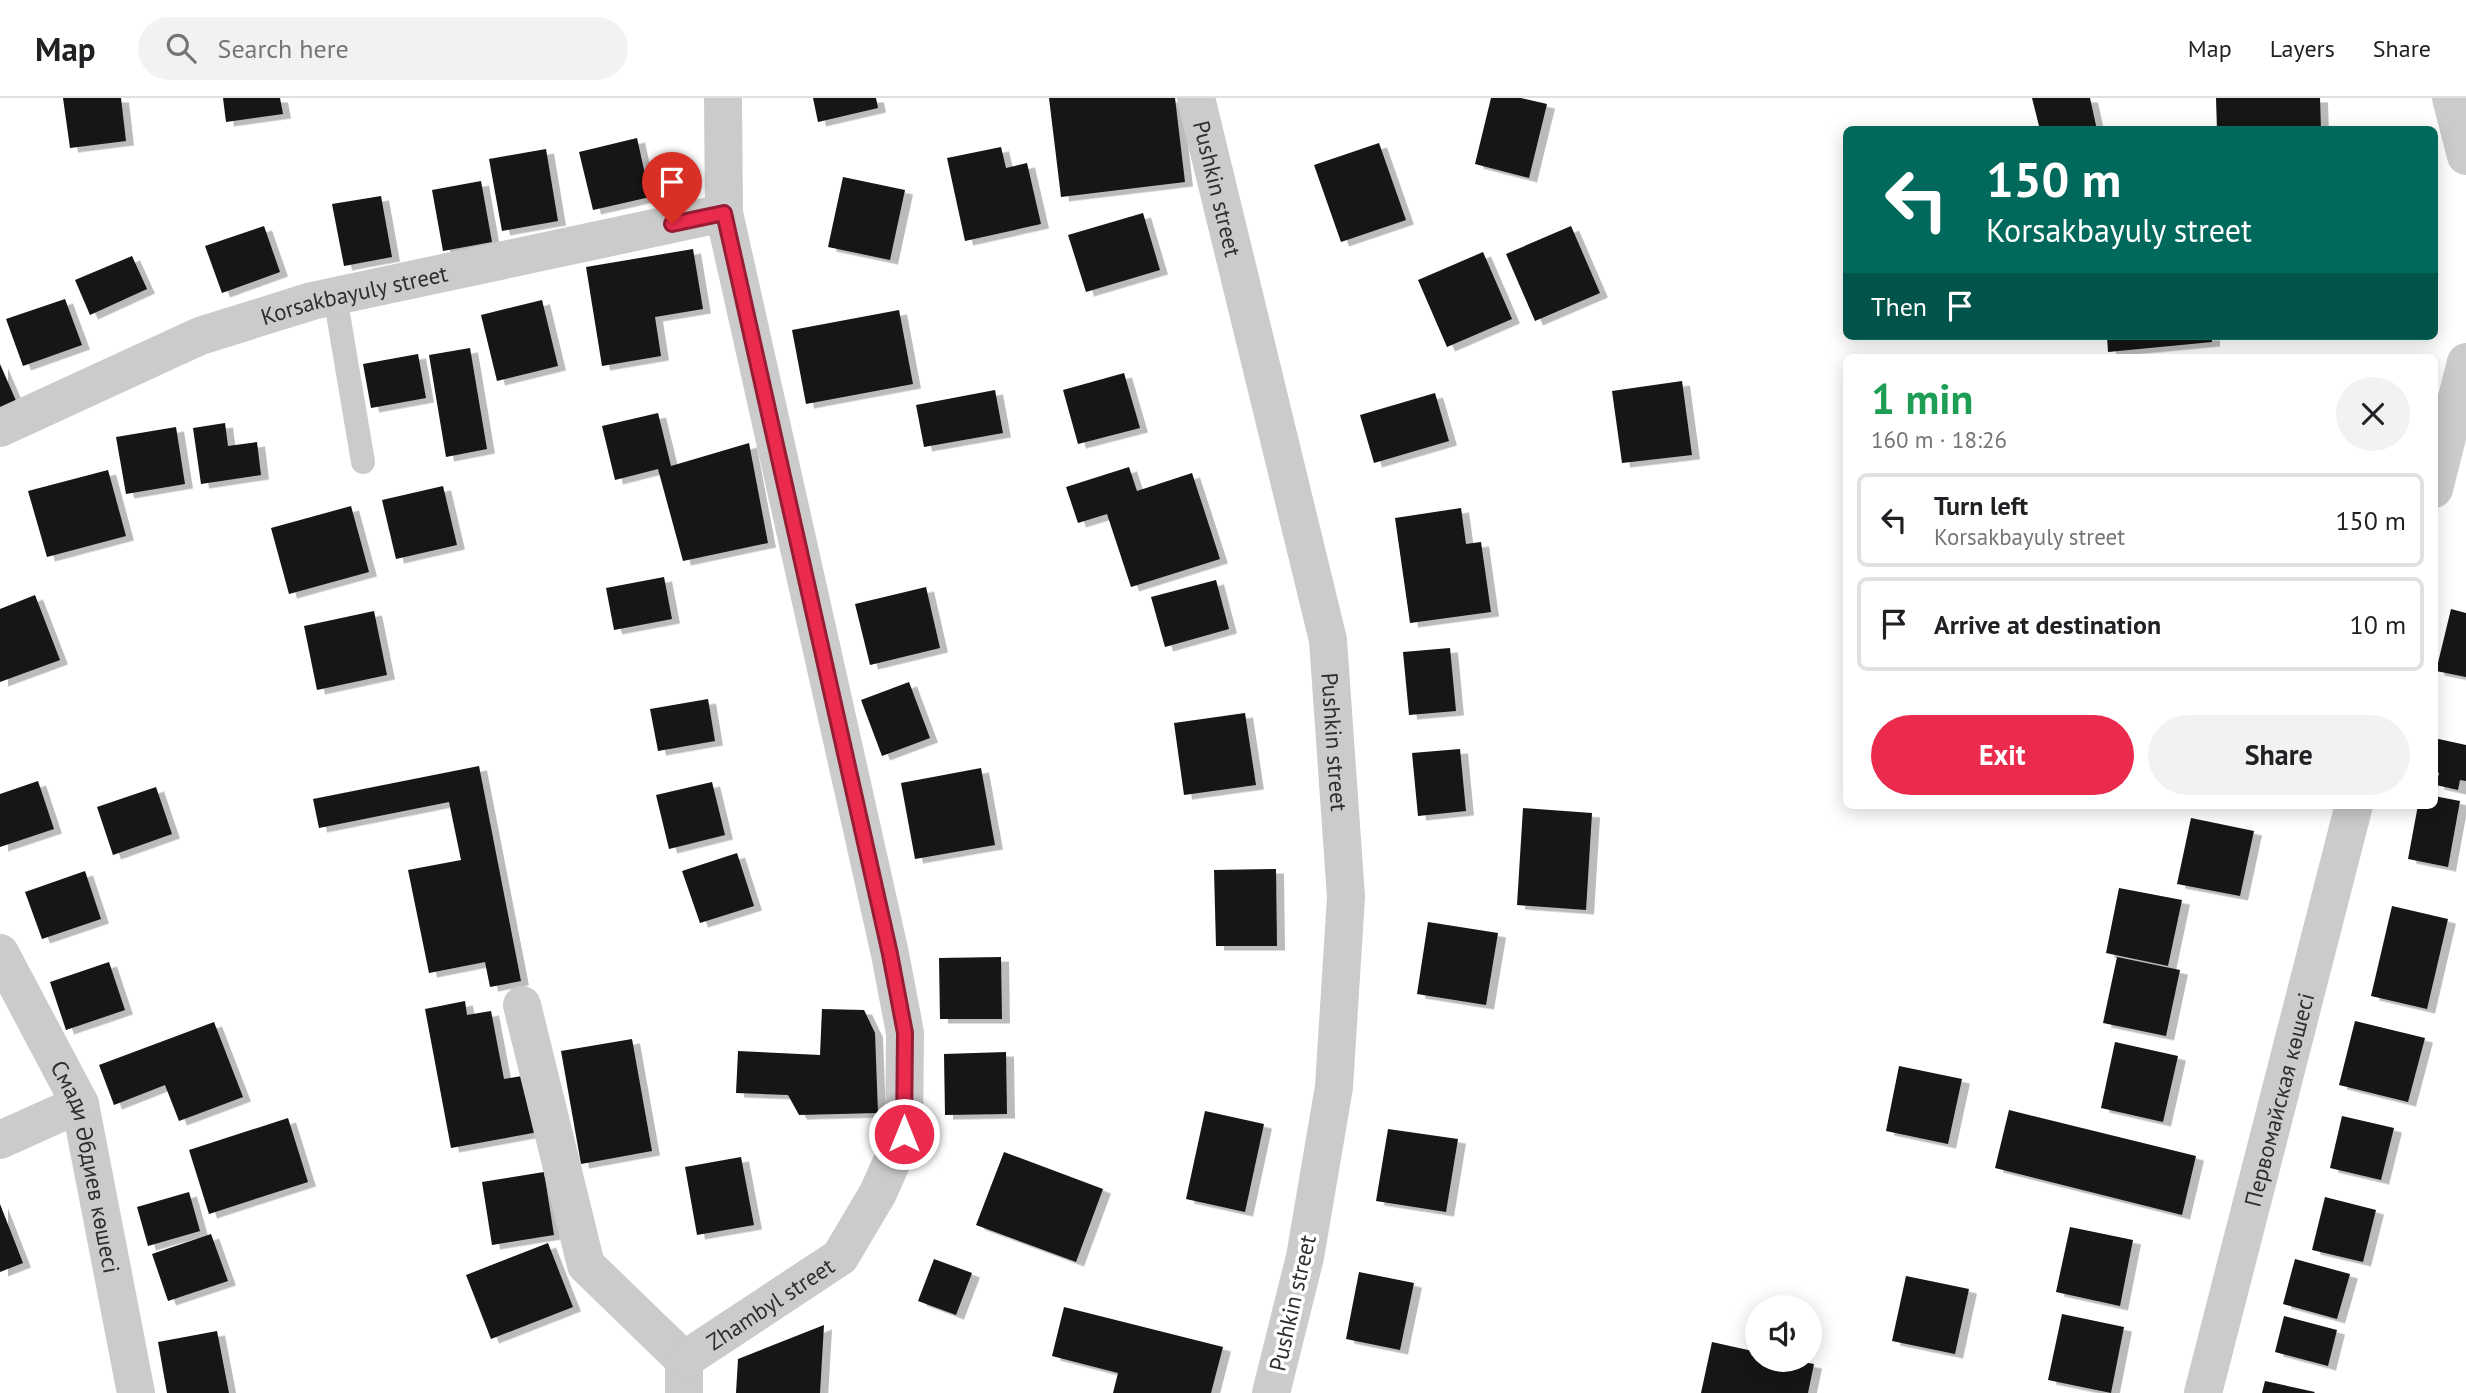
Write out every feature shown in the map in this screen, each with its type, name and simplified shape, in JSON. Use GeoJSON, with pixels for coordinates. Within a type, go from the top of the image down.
{"type":"FeatureCollection","features":[{"type":"Feature","properties":{"kind":"street","name":"Zhambyl street"},"geometry":{"type":"LineString","coordinates":[[684,1377],[840,1257],[878,1193],[904,1134],[905,1033],[890,954],[724,213],[723,98]]}},
{"type":"Feature","properties":{"kind":"street","name":"Pushkin street"},"geometry":{"type":"LineString","coordinates":[[1196,98],[1328,640],[1346,897],[1334,1087],[1305,1257],[1271,1393]]}},
{"type":"Feature","properties":{"kind":"street"},"geometry":{"type":"LineString","coordinates":[[2451,98],[2466,156]]}},
{"type":"Feature","properties":{"kind":"street","name":"Korsakbayuly street"},"geometry":{"type":"LineString","coordinates":[[0,428],[200,336],[335,296],[724,213]]}},
{"type":"Feature","properties":{"kind":"street"},"geometry":{"type":"LineString","coordinates":[[2438,473],[2466,362]]}},
{"type":"Feature","properties":{"kind":"street","name":"Первомайская көшесі"},"geometry":{"type":"LineString","coordinates":[[2203,1393],[2353,809]]}},
{"type":"Feature","properties":{"kind":"street","name":"Смади Әбдиев көшесі"},"geometry":{"type":"LineString","coordinates":[[0,953],[80,1104],[136,1393]]}},
{"type":"Feature","properties":{"kind":"street"},"geometry":{"type":"LineString","coordinates":[[522,1005],[586,1265],[684,1377]]}},
{"type":"Feature","properties":{"kind":"street"},"geometry":{"type":"LineString","coordinates":[[0,1140],[80,1104]]}},
{"type":"Feature","properties":{"kind":"lane"},"geometry":{"type":"LineString","coordinates":[[335,296],[363,462]]}},
{"type":"Feature","properties":{"kind":"building"},"geometry":{"type":"Polygon","coordinates":[[[63,98],[121,98],[126,141],[70,148],[63,98]]]}},
{"type":"Feature","properties":{"kind":"building"},"geometry":{"type":"Polygon","coordinates":[[[223,98],[280,98],[283,114],[226,122],[223,98]]]}},
{"type":"Feature","properties":{"kind":"building"},"geometry":{"type":"Polygon","coordinates":[[[813,98],[876,98],[878,108],[818,122],[813,98]]]}},
{"type":"Feature","properties":{"kind":"building"},"geometry":{"type":"Polygon","coordinates":[[[1049,98],[1175,98],[1185,182],[1061,197],[1049,98]]]}},
{"type":"Feature","properties":{"kind":"building"},"geometry":{"type":"Polygon","coordinates":[[[1491,98],[1521,98],[1547,104],[1529,178],[1475,164],[1491,98]]]}},
{"type":"Feature","properties":{"kind":"building"},"geometry":{"type":"Polygon","coordinates":[[[2032,98],[2090,98],[2096,126],[2039,126],[2032,98]]]}},
{"type":"Feature","properties":{"kind":"building"},"geometry":{"type":"Polygon","coordinates":[[[2216,98],[2320,98],[2321,126],[2217,126],[2216,98]]]}},
{"type":"Feature","properties":{"kind":"building"},"geometry":{"type":"Polygon","coordinates":[[[637,138],[650,197],[593,210],[579,152],[637,138]]]}},
{"type":"Feature","properties":{"kind":"building"},"geometry":{"type":"Polygon","coordinates":[[[1379,143],[1406,220],[1341,242],[1314,165],[1379,143]]]}},
{"type":"Feature","properties":{"kind":"building"},"geometry":{"type":"Polygon","coordinates":[[[1001,147],[1006,168],[1027,163],[1041,224],[965,241],[947,158],[1001,147]]]}},
{"type":"Feature","properties":{"kind":"building"},"geometry":{"type":"Polygon","coordinates":[[[546,149],[558,221],[502,231],[489,159],[546,149]]]}},
{"type":"Feature","properties":{"kind":"building"},"geometry":{"type":"Polygon","coordinates":[[[843,177],[905,190],[890,260],[828,247],[843,177]]]}},
{"type":"Feature","properties":{"kind":"building"},"geometry":{"type":"Polygon","coordinates":[[[481,181],[492,242],[443,251],[432,190],[481,181]]]}},
{"type":"Feature","properties":{"kind":"building"},"geometry":{"type":"Polygon","coordinates":[[[381,196],[392,257],[344,266],[332,204],[381,196]]]}},
{"type":"Feature","properties":{"kind":"building"},"geometry":{"type":"Polygon","coordinates":[[[1143,213],[1160,270],[1086,292],[1068,235],[1143,213]]]}},
{"type":"Feature","properties":{"kind":"building"},"geometry":{"type":"Polygon","coordinates":[[[264,226],[280,272],[222,293],[205,246],[264,226]]]}},
{"type":"Feature","properties":{"kind":"building"},"geometry":{"type":"Polygon","coordinates":[[[1571,226],[1600,293],[1535,321],[1506,254],[1571,226]]]}},
{"type":"Feature","properties":{"kind":"building"},"geometry":{"type":"Polygon","coordinates":[[[693,249],[703,309],[655,317],[661,356],[602,366],[586,267],[693,249]]]}},
{"type":"Feature","properties":{"kind":"building"},"geometry":{"type":"Polygon","coordinates":[[[1483,252],[1512,319],[1447,347],[1418,280],[1483,252]]]}},
{"type":"Feature","properties":{"kind":"building"},"geometry":{"type":"Polygon","coordinates":[[[132,256],[147,289],[90,315],[75,280],[132,256]]]}},
{"type":"Feature","properties":{"kind":"building"},"geometry":{"type":"Polygon","coordinates":[[[65,299],[82,345],[23,366],[6,319],[65,299]]]}},
{"type":"Feature","properties":{"kind":"building"},"geometry":{"type":"Polygon","coordinates":[[[542,300],[558,366],[497,381],[481,315],[542,300]]]}},
{"type":"Feature","properties":{"kind":"building"},"geometry":{"type":"Polygon","coordinates":[[[899,310],[913,384],[806,404],[792,330],[899,310]]]}},
{"type":"Feature","properties":{"kind":"building"},"geometry":{"type":"Polygon","coordinates":[[[2107,340],[2212,340],[2212,342],[2108,352],[2107,340]]]}},
{"type":"Feature","properties":{"kind":"building"},"geometry":{"type":"Polygon","coordinates":[[[470,348],[487,449],[446,457],[429,355],[470,348]]]}},
{"type":"Feature","properties":{"kind":"building"},"geometry":{"type":"Polygon","coordinates":[[[418,354],[426,398],[371,408],[363,364],[418,354]]]}},
{"type":"Feature","properties":{"kind":"building"},"geometry":{"type":"Polygon","coordinates":[[[0,364],[17,403],[0,410],[0,364]]]}},
{"type":"Feature","properties":{"kind":"building"},"geometry":{"type":"Polygon","coordinates":[[[1124,373],[1140,428],[1078,444],[1063,390],[1124,373]]]}},
{"type":"Feature","properties":{"kind":"building"},"geometry":{"type":"Polygon","coordinates":[[[1682,381],[1692,455],[1622,463],[1612,391],[1682,381]]]}},
{"type":"Feature","properties":{"kind":"building"},"geometry":{"type":"Polygon","coordinates":[[[995,390],[1003,433],[924,447],[916,405],[995,390]]]}},
{"type":"Feature","properties":{"kind":"building"},"geometry":{"type":"Polygon","coordinates":[[[1435,393],[1449,441],[1374,463],[1360,415],[1435,393]]]}},
{"type":"Feature","properties":{"kind":"building"},"geometry":{"type":"Polygon","coordinates":[[[658,413],[671,466],[749,443],[768,543],[683,561],[658,469],[615,480],[602,426],[658,413]]]}},
{"type":"Feature","properties":{"kind":"building"},"geometry":{"type":"Polygon","coordinates":[[[225,423],[228,446],[257,442],[261,475],[201,484],[193,428],[225,423]]]}},
{"type":"Feature","properties":{"kind":"building"},"geometry":{"type":"Polygon","coordinates":[[[176,427],[185,484],[126,494],[116,437],[176,427]]]}},
{"type":"Feature","properties":{"kind":"building"},"geometry":{"type":"Polygon","coordinates":[[[1129,467],[1137,491],[1192,473],[1220,559],[1131,587],[1107,514],[1078,523],[1066,487],[1129,467]]]}},
{"type":"Feature","properties":{"kind":"building"},"geometry":{"type":"Polygon","coordinates":[[[108,470],[126,536],[47,557],[28,491],[108,470]]]}},
{"type":"Feature","properties":{"kind":"building"},"geometry":{"type":"Polygon","coordinates":[[[443,486],[457,545],[396,559],[382,500],[443,486]]]}},
{"type":"Feature","properties":{"kind":"building"},"geometry":{"type":"Polygon","coordinates":[[[351,506],[369,572],[289,594],[271,528],[351,506]]]}},
{"type":"Feature","properties":{"kind":"building"},"geometry":{"type":"Polygon","coordinates":[[[1461,508],[1466,544],[1481,542],[1491,612],[1410,623],[1395,518],[1461,508]]]}},
{"type":"Feature","properties":{"kind":"building"},"geometry":{"type":"Polygon","coordinates":[[[664,577],[672,619],[614,630],[606,588],[664,577]]]}},
{"type":"Feature","properties":{"kind":"building"},"geometry":{"type":"Polygon","coordinates":[[[1216,580],[1229,629],[1165,647],[1151,597],[1216,580]]]}},
{"type":"Feature","properties":{"kind":"building"},"geometry":{"type":"Polygon","coordinates":[[[926,587],[940,648],[870,665],[855,604],[926,587]]]}},
{"type":"Feature","properties":{"kind":"building"},"geometry":{"type":"Polygon","coordinates":[[[35,595],[60,660],[0,682],[0,609],[35,595]]]}},
{"type":"Feature","properties":{"kind":"building"},"geometry":{"type":"Polygon","coordinates":[[[2451,609],[2466,613],[2466,677],[2438,671],[2451,609]]]}},
{"type":"Feature","properties":{"kind":"building"},"geometry":{"type":"Polygon","coordinates":[[[374,611],[387,675],[317,690],[304,626],[374,611]]]}},
{"type":"Feature","properties":{"kind":"building"},"geometry":{"type":"Polygon","coordinates":[[[1450,648],[1456,711],[1409,715],[1403,652],[1450,648]]]}},
{"type":"Feature","properties":{"kind":"building"},"geometry":{"type":"Polygon","coordinates":[[[909,682],[930,738],[882,756],[861,700],[909,682]]]}},
{"type":"Feature","properties":{"kind":"building"},"geometry":{"type":"Polygon","coordinates":[[[708,699],[715,741],[658,751],[650,709],[708,699]]]}},
{"type":"Feature","properties":{"kind":"building"},"geometry":{"type":"Polygon","coordinates":[[[1245,713],[1256,785],[1184,795],[1174,723],[1245,713]]]}},
{"type":"Feature","properties":{"kind":"building"},"geometry":{"type":"Polygon","coordinates":[[[2438,739],[2466,745],[2466,781],[2460,780],[2458,790],[2438,785],[2438,739]]]}},
{"type":"Feature","properties":{"kind":"building"},"geometry":{"type":"Polygon","coordinates":[[[1460,749],[1466,811],[1418,816],[1412,753],[1460,749]]]}},
{"type":"Feature","properties":{"kind":"building"},"geometry":{"type":"Polygon","coordinates":[[[479,766],[521,981],[490,987],[485,962],[429,973],[408,870],[461,860],[449,802],[319,828],[313,799],[479,766]]]}},
{"type":"Feature","properties":{"kind":"building"},"geometry":{"type":"Polygon","coordinates":[[[981,768],[995,845],[915,859],[901,783],[981,768]]]}},
{"type":"Feature","properties":{"kind":"building"},"geometry":{"type":"Polygon","coordinates":[[[38,781],[54,829],[0,847],[0,794],[38,781]]]}},
{"type":"Feature","properties":{"kind":"building"},"geometry":{"type":"Polygon","coordinates":[[[712,782],[725,835],[669,849],[656,795],[712,782]]]}},
{"type":"Feature","properties":{"kind":"building"},"geometry":{"type":"Polygon","coordinates":[[[156,787],[172,834],[113,855],[97,807],[156,787]]]}},
{"type":"Feature","properties":{"kind":"building"},"geometry":{"type":"Polygon","coordinates":[[[2438,797],[2460,801],[2448,867],[2408,859],[2417,809],[2438,809],[2438,797]]]}},
{"type":"Feature","properties":{"kind":"building"},"geometry":{"type":"Polygon","coordinates":[[[1523,808],[1592,813],[1586,910],[1517,905],[1523,808]]]}},
{"type":"Feature","properties":{"kind":"building"},"geometry":{"type":"Polygon","coordinates":[[[2191,818],[2254,831],[2240,896],[2177,884],[2191,818]]]}},
{"type":"Feature","properties":{"kind":"building"},"geometry":{"type":"Polygon","coordinates":[[[737,853],[754,906],[700,923],[682,871],[737,853]]]}},
{"type":"Feature","properties":{"kind":"building"},"geometry":{"type":"Polygon","coordinates":[[[1276,869],[1277,946],[1216,946],[1214,870],[1276,869]]]}},
{"type":"Feature","properties":{"kind":"building"},"geometry":{"type":"Polygon","coordinates":[[[85,871],[101,919],[42,939],[25,892],[85,871]]]}},
{"type":"Feature","properties":{"kind":"building"},"geometry":{"type":"Polygon","coordinates":[[[2119,888],[2182,900],[2168,966],[2106,953],[2119,888]]]}},
{"type":"Feature","properties":{"kind":"building"},"geometry":{"type":"Polygon","coordinates":[[[2392,906],[2448,919],[2427,1009],[2371,996],[2392,906]]]}},
{"type":"Feature","properties":{"kind":"building"},"geometry":{"type":"Polygon","coordinates":[[[1428,922],[1498,933],[1486,1005],[1417,994],[1428,922]]]}},
{"type":"Feature","properties":{"kind":"building"},"geometry":{"type":"Polygon","coordinates":[[[1001,957],[1002,1019],[940,1019],[939,958],[1001,957]]]}},
{"type":"Feature","properties":{"kind":"building"},"geometry":{"type":"Polygon","coordinates":[[[2117,957],[2180,970],[2166,1036],[2103,1023],[2117,957]]]}},
{"type":"Feature","properties":{"kind":"building"},"geometry":{"type":"Polygon","coordinates":[[[109,962],[125,1010],[66,1030],[50,982],[109,962]]]}},
{"type":"Feature","properties":{"kind":"building"},"geometry":{"type":"Polygon","coordinates":[[[465,1001],[467,1015],[491,1011],[504,1079],[528,1075],[538,1132],[451,1148],[425,1009],[465,1001]]]}},
{"type":"Feature","properties":{"kind":"building"},"geometry":{"type":"Polygon","coordinates":[[[822,1009],[864,1010],[875,1033],[878,1113],[799,1115],[788,1095],[736,1093],[738,1051],[820,1055],[822,1009]]]}},
{"type":"Feature","properties":{"kind":"building"},"geometry":{"type":"Polygon","coordinates":[[[2355,1021],[2425,1038],[2408,1102],[2339,1085],[2355,1021]]]}},
{"type":"Feature","properties":{"kind":"building"},"geometry":{"type":"Polygon","coordinates":[[[214,1022],[243,1097],[179,1121],[165,1085],[114,1105],[99,1065],[214,1022]]]}},
{"type":"Feature","properties":{"kind":"building"},"geometry":{"type":"Polygon","coordinates":[[[632,1039],[652,1151],[581,1164],[561,1051],[632,1039]]]}},
{"type":"Feature","properties":{"kind":"building"},"geometry":{"type":"Polygon","coordinates":[[[2115,1042],[2178,1056],[2163,1122],[2101,1108],[2115,1042]]]}},
{"type":"Feature","properties":{"kind":"building"},"geometry":{"type":"Polygon","coordinates":[[[1006,1052],[1007,1114],[945,1115],[944,1054],[1006,1052]]]}},
{"type":"Feature","properties":{"kind":"building"},"geometry":{"type":"Polygon","coordinates":[[[1899,1066],[1962,1079],[1948,1144],[1886,1131],[1899,1066]]]}},
{"type":"Feature","properties":{"kind":"building"},"geometry":{"type":"Polygon","coordinates":[[[2009,1110],[2196,1156],[2182,1215],[1995,1168],[2009,1110]]]}},
{"type":"Feature","properties":{"kind":"building"},"geometry":{"type":"Polygon","coordinates":[[[1205,1111],[1264,1124],[1245,1212],[1186,1199],[1205,1111]]]}},
{"type":"Feature","properties":{"kind":"building"},"geometry":{"type":"Polygon","coordinates":[[[2342,1116],[2394,1128],[2381,1180],[2330,1168],[2342,1116]]]}},
{"type":"Feature","properties":{"kind":"building"},"geometry":{"type":"Polygon","coordinates":[[[288,1118],[308,1182],[209,1214],[189,1150],[288,1118]]]}},
{"type":"Feature","properties":{"kind":"building"},"geometry":{"type":"Polygon","coordinates":[[[1388,1129],[1458,1139],[1446,1212],[1376,1201],[1388,1129]]]}},
{"type":"Feature","properties":{"kind":"building"},"geometry":{"type":"Polygon","coordinates":[[[1004,1152],[1103,1189],[1076,1262],[976,1225],[1004,1152]]]}},
{"type":"Feature","properties":{"kind":"building"},"geometry":{"type":"Polygon","coordinates":[[[741,1157],[754,1225],[697,1235],[685,1167],[741,1157]]]}},
{"type":"Feature","properties":{"kind":"building"},"geometry":{"type":"Polygon","coordinates":[[[544,1172],[554,1235],[492,1245],[482,1182],[544,1172]]]}},
{"type":"Feature","properties":{"kind":"building"},"geometry":{"type":"Polygon","coordinates":[[[189,1192],[200,1231],[148,1246],[137,1207],[189,1192]]]}},
{"type":"Feature","properties":{"kind":"building"},"geometry":{"type":"Polygon","coordinates":[[[2325,1197],[2376,1210],[2363,1262],[2312,1250],[2325,1197]]]}},
{"type":"Feature","properties":{"kind":"building"},"geometry":{"type":"Polygon","coordinates":[[[0,1204],[23,1263],[0,1272],[0,1204]]]}},
{"type":"Feature","properties":{"kind":"building"},"geometry":{"type":"Polygon","coordinates":[[[2070,1227],[2133,1240],[2120,1306],[2056,1292],[2070,1227]]]}},
{"type":"Feature","properties":{"kind":"building"},"geometry":{"type":"Polygon","coordinates":[[[211,1234],[228,1281],[168,1301],[152,1254],[211,1234]]]}},
{"type":"Feature","properties":{"kind":"building"},"geometry":{"type":"Polygon","coordinates":[[[548,1243],[573,1307],[491,1339],[466,1275],[548,1243]]]}},
{"type":"Feature","properties":{"kind":"building"},"geometry":{"type":"Polygon","coordinates":[[[934,1259],[972,1273],[956,1315],[918,1301],[934,1259]]]}},
{"type":"Feature","properties":{"kind":"building"},"geometry":{"type":"Polygon","coordinates":[[[2295,1259],[2350,1274],[2337,1319],[2283,1304],[2295,1259]]]}},
{"type":"Feature","properties":{"kind":"building"},"geometry":{"type":"Polygon","coordinates":[[[1359,1272],[1414,1283],[1400,1350],[1346,1339],[1359,1272]]]}},
{"type":"Feature","properties":{"kind":"building"},"geometry":{"type":"Polygon","coordinates":[[[1906,1276],[1969,1289],[1955,1354],[1892,1341],[1906,1276]]]}},
{"type":"Feature","properties":{"kind":"building"},"geometry":{"type":"Polygon","coordinates":[[[1064,1307],[1223,1347],[1211,1393],[1113,1393],[1118,1373],[1052,1356],[1064,1307]]]}},
{"type":"Feature","properties":{"kind":"building"},"geometry":{"type":"Polygon","coordinates":[[[2062,1314],[2124,1327],[2111,1393],[2048,1380],[2062,1314]]]}},
{"type":"Feature","properties":{"kind":"building"},"geometry":{"type":"Polygon","coordinates":[[[2284,1316],[2337,1330],[2328,1366],[2275,1352],[2284,1316]]]}},
{"type":"Feature","properties":{"kind":"building"},"geometry":{"type":"Polygon","coordinates":[[[824,1325],[820,1393],[736,1393],[738,1359],[824,1325]]]}},
{"type":"Feature","properties":{"kind":"building"},"geometry":{"type":"Polygon","coordinates":[[[217,1331],[229,1393],[167,1393],[158,1342],[217,1331]]]}},
{"type":"Feature","properties":{"kind":"building"},"geometry":{"type":"Polygon","coordinates":[[[1712,1342],[1745,1349],[1745,1372],[1812,1372],[1808,1393],[1701,1393],[1712,1342]]]}},
{"type":"Feature","properties":{"kind":"building"},"geometry":{"type":"Polygon","coordinates":[[[2265,1381],[2315,1392],[2262,1393],[2265,1381]]]}},
{"type":"Feature","properties":{"kind":"route"},"geometry":{"type":"LineString","coordinates":[[672,224],[724,213],[890,954],[905,1033],[904,1134]]}}]}
